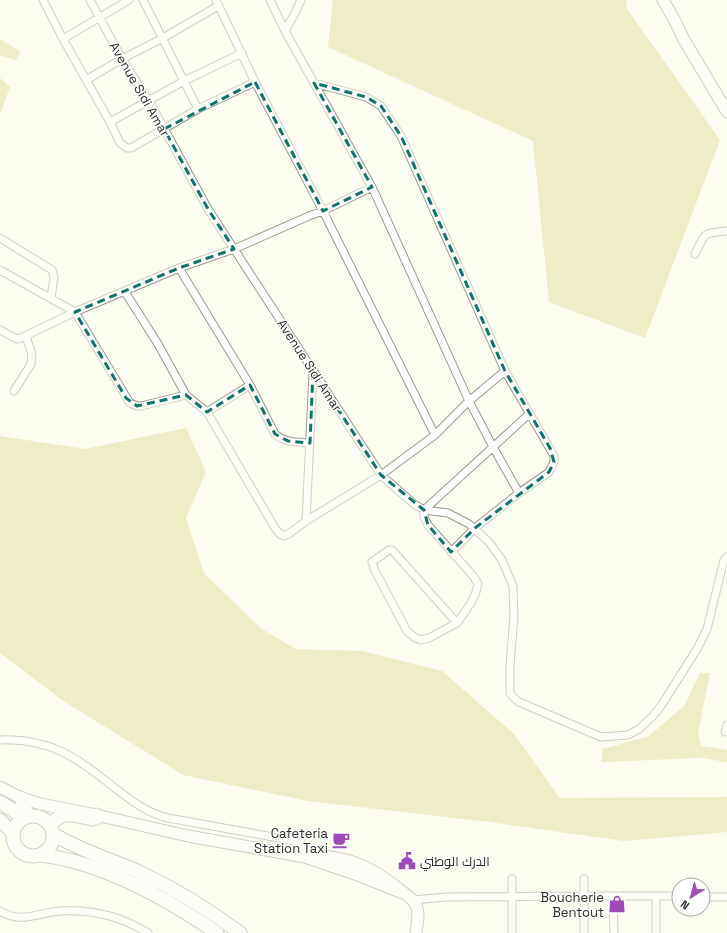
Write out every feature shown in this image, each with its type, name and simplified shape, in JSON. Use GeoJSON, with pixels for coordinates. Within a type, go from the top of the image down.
{"type":"FeatureCollection","features":[{"type":"Feature","properties":{"kind":"highway"},"geometry":{"type":"LineString","coordinates":[[26,800],[39,822],[53,840],[46,852],[41,855]]}},
{"type":"Feature","properties":{"kind":"highway"},"geometry":{"type":"LineString","coordinates":[[0,802],[39,822],[77,846],[138,872],[172,889],[201,906],[240,933]]}},
{"type":"Feature","properties":{"kind":"highway"},"geometry":{"type":"LineString","coordinates":[[39,822],[52,812],[62,809]]}},
{"type":"Feature","properties":{"kind":"highway"},"geometry":{"type":"LineString","coordinates":[[96,815],[96,818],[93,819],[65,814],[39,822],[17,824],[13,834],[13,840],[16,847],[27,855],[55,857],[78,863],[127,882],[181,910],[217,933]]}},
{"type":"Feature","properties":{"kind":"highway"},"geometry":{"type":"LineString","coordinates":[[0,820],[13,834]]}},
{"type":"Feature","properties":{"kind":"main road"},"geometry":{"type":"LineString","coordinates":[[663,0],[683,38],[727,112]]}},
{"type":"Feature","properties":{"kind":"main road"},"geometry":{"type":"LineString","coordinates":[[676,23],[685,33],[727,99]]}},
{"type":"Feature","properties":{"kind":"main road"},"geometry":{"type":"LineString","coordinates":[[0,787],[26,800],[188,836],[304,857],[326,856],[356,862],[382,876],[409,897],[417,910],[416,933]]}},
{"type":"Feature","properties":{"kind":"street"},"geometry":{"type":"LineString","coordinates":[[43,0],[63,40],[110,122],[120,143],[127,148],[132,148],[198,109],[255,82]]}},
{"type":"Feature","properties":{"kind":"street","name":"Avenue Sidi Amar"},"geometry":{"type":"LineString","coordinates":[[90,0],[122,59],[149,100],[208,209],[313,373],[381,475],[414,504],[424,510],[448,513],[475,528],[489,542],[498,554],[514,586],[510,693],[518,702],[601,737],[628,735],[639,728],[653,716],[661,706],[683,674],[707,630],[724,560],[727,557]]}},
{"type":"Feature","properties":{"kind":"street"},"geometry":{"type":"LineString","coordinates":[[63,40],[129,0]]}},
{"type":"Feature","properties":{"kind":"street"},"geometry":{"type":"LineString","coordinates":[[143,0],[198,109]]}},
{"type":"Feature","properties":{"kind":"street"},"geometry":{"type":"LineString","coordinates":[[270,0],[285,31],[372,187],[468,401],[519,493]]}},
{"type":"Feature","properties":{"kind":"street"},"geometry":{"type":"LineString","coordinates":[[285,31],[301,0]]}},
{"type":"Feature","properties":{"kind":"street"},"geometry":{"type":"LineString","coordinates":[[86,80],[163,38],[217,3],[255,82],[323,211],[435,435]]}},
{"type":"Feature","properties":{"kind":"street"},"geometry":{"type":"LineString","coordinates":[[110,122],[184,81],[242,53]]}},
{"type":"Feature","properties":{"kind":"street"},"geometry":{"type":"LineString","coordinates":[[314,83],[366,97],[374,101],[380,106],[400,136],[505,371],[554,456],[554,462],[549,472],[519,493],[475,528],[451,552]]}},
{"type":"Feature","properties":{"kind":"street"},"geometry":{"type":"LineString","coordinates":[[0,330],[17,339],[26,336],[76,312],[179,268],[234,250],[308,216],[323,211],[372,187]]}},
{"type":"Feature","properties":{"kind":"street"},"geometry":{"type":"LineString","coordinates":[[695,254],[705,235],[709,232],[727,231]]}},
{"type":"Feature","properties":{"kind":"street"},"geometry":{"type":"LineString","coordinates":[[0,238],[52,270],[54,277],[51,298]]}},
{"type":"Feature","properties":{"kind":"street"},"geometry":{"type":"LineString","coordinates":[[179,268],[250,385],[276,434],[282,440],[310,443]]}},
{"type":"Feature","properties":{"kind":"street"},"geometry":{"type":"LineString","coordinates":[[0,270],[76,312],[130,403],[141,406],[186,395]]}},
{"type":"Feature","properties":{"kind":"street"},"geometry":{"type":"LineString","coordinates":[[125,292],[158,344],[186,395],[207,412],[280,534],[284,536],[290,534],[306,520],[381,475],[435,435],[468,401],[505,371]]}},
{"type":"Feature","properties":{"kind":"street"},"geometry":{"type":"LineString","coordinates":[[14,390],[31,364],[32,354],[26,336]]}},
{"type":"Feature","properties":{"kind":"street"},"geometry":{"type":"LineString","coordinates":[[306,520],[313,373]]}},
{"type":"Feature","properties":{"kind":"street"},"geometry":{"type":"LineString","coordinates":[[207,412],[250,385]]}},
{"type":"Feature","properties":{"kind":"street"},"geometry":{"type":"LineString","coordinates":[[456,624],[392,550],[386,551],[372,562],[375,571],[407,631],[414,637],[421,640],[429,638],[456,624],[471,603],[478,584],[474,577],[428,525],[424,517],[424,510],[529,414]]}},
{"type":"Feature","properties":{"kind":"street"},"geometry":{"type":"LineString","coordinates":[[0,740],[11,739],[37,742],[61,750],[84,763],[138,805],[152,813],[168,818],[301,842],[304,847],[304,857]]}},
{"type":"Feature","properties":{"kind":"street"},"geometry":{"type":"LineString","coordinates":[[512,879],[512,933]]}},
{"type":"Feature","properties":{"kind":"street"},"geometry":{"type":"LineString","coordinates":[[584,880],[584,933]]}},
{"type":"Feature","properties":{"kind":"street"},"geometry":{"type":"LineString","coordinates":[[614,896],[614,933]]}},
{"type":"Feature","properties":{"kind":"street"},"geometry":{"type":"LineString","coordinates":[[656,896],[656,933]]}},
{"type":"Feature","properties":{"kind":"street"},"geometry":{"type":"LineString","coordinates":[[409,897],[671,896]]}},
{"type":"Feature","properties":{"kind":"street"},"geometry":{"type":"LineString","coordinates":[[711,897],[727,897]]}},
{"type":"Feature","properties":{"kind":"street"},"geometry":{"type":"LineString","coordinates":[[0,911],[11,917],[23,918],[58,912],[95,912],[118,918],[148,933]]}},
{"type":"Feature","properties":{"kind":"highlighted area"},"geometry":{"type":"Polygon","coordinates":[[[255,82],[323,211],[372,187],[314,83],[366,97],[381,106],[401,136],[505,371],[550,448],[554,462],[549,472],[475,528],[451,552],[428,525],[424,510],[381,475],[313,371],[310,443],[288,441],[275,434],[250,385],[207,412],[186,395],[137,406],[126,398],[75,312],[179,268],[234,249],[208,209],[164,129],[255,82]]]}},
{"type":"Feature","properties":{"kind":"shaded area"},"geometry":{"type":"Polygon","coordinates":[[[333,0],[626,0],[627,9],[720,140],[645,338],[549,302],[533,141],[328,47],[333,0]]]}},
{"type":"Feature","properties":{"kind":"shaded area"},"geometry":{"type":"Polygon","coordinates":[[[0,39],[21,52],[15,60],[0,55],[0,39]]]}},
{"type":"Feature","properties":{"kind":"shaded area"},"geometry":{"type":"Polygon","coordinates":[[[0,78],[10,87],[0,115],[0,78]]]}},
{"type":"Feature","properties":{"kind":"shaded area"},"geometry":{"type":"Polygon","coordinates":[[[186,428],[206,472],[186,518],[204,573],[260,628],[296,649],[362,651],[442,671],[515,735],[560,798],[727,797],[727,832],[624,841],[489,822],[308,801],[183,775],[62,700],[0,653],[0,436],[85,449],[186,428]]]}},
{"type":"Feature","properties":{"kind":"shaded area"},"geometry":{"type":"Polygon","coordinates":[[[700,673],[710,673],[698,733],[701,746],[727,750],[727,762],[701,758],[601,762],[603,749],[649,736],[684,706],[700,673]]]}},
{"type":"Feature","properties":{"kind":"place","name":"Cafeteria Station Taxi"},"geometry":{"type":"Point","coordinates":[341,840]}},
{"type":"Feature","properties":{"kind":"place","name":"الدرك الوطني"},"geometry":{"type":"Point","coordinates":[407,861]}},
{"type":"Feature","properties":{"kind":"place","name":"Boucherie Bentout"},"geometry":{"type":"Point","coordinates":[617,904]}}]}
